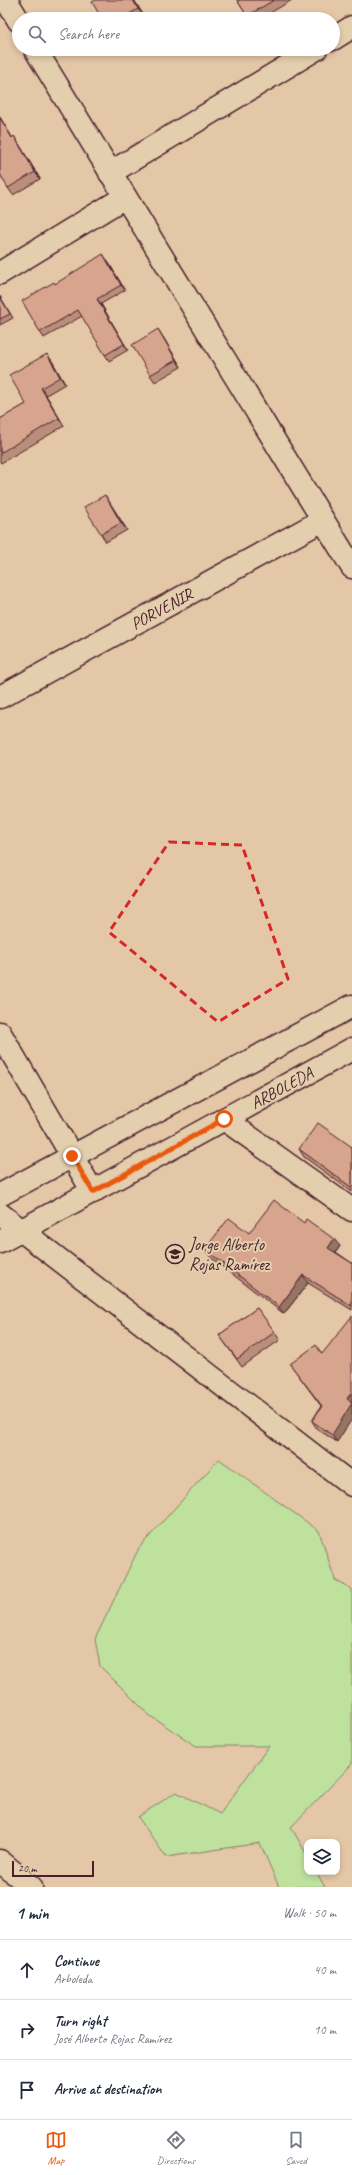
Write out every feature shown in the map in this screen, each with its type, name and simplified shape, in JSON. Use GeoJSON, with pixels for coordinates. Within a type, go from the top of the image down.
{"type":"FeatureCollection","features":[{"type":"Feature","properties":{"kind":"street"},"geometry":{"type":"LineString","coordinates":[[6,0],[13,12]]}},
{"type":"Feature","properties":{"kind":"street"},"geometry":{"type":"LineString","coordinates":[[340,35],[352,27]]}},
{"type":"Feature","properties":{"kind":"street"},"geometry":{"type":"LineString","coordinates":[[40,56],[110,174],[352,567]]}},
{"type":"Feature","properties":{"kind":"street"},"geometry":{"type":"LineString","coordinates":[[110,174],[304,56]]}},
{"type":"Feature","properties":{"kind":"street"},"geometry":{"type":"LineString","coordinates":[[0,273],[125,198]]}},
{"type":"Feature","properties":{"kind":"street","name":"PORVENIR"},"geometry":{"type":"LineString","coordinates":[[0,697],[323,520]]}},
{"type":"Feature","properties":{"kind":"street"},"geometry":{"type":"LineString","coordinates":[[0,1195],[352,1006]]}},
{"type":"Feature","properties":{"kind":"street"},"geometry":{"type":"LineString","coordinates":[[0,1033],[93,1192]]}},
{"type":"Feature","properties":{"kind":"street","name":"ARBOLEDA"},"geometry":{"type":"LineString","coordinates":[[0,1242],[352,1049]]}},
{"type":"Feature","properties":{"kind":"street"},"geometry":{"type":"LineString","coordinates":[[224,1119],[352,1210]]}},
{"type":"Feature","properties":{"kind":"street"},"geometry":{"type":"LineString","coordinates":[[0,1214],[352,1485]]}},
{"type":"Feature","properties":{"kind":"street"},"geometry":{"type":"LineString","coordinates":[[0,1861],[31,1887]]}},
{"type":"Feature","properties":{"kind":"highlighted area"},"geometry":{"type":"Polygon","coordinates":[[[169,842],[242,845],[288,979],[218,1022],[109,932],[169,842]]]}},
{"type":"Feature","properties":{"kind":"green space"},"geometry":{"type":"Polygon","coordinates":[[[219,1459],[319,1531],[335,1580],[352,1589],[352,1764],[291,1827],[304,1850],[304,1875],[318,1875],[325,1887],[279,1887],[260,1843],[166,1857],[138,1817],[176,1792],[220,1814],[269,1746],[196,1746],[149,1715],[100,1666],[95,1639],[139,1548],[219,1459]]]}},
{"type":"Feature","properties":{"kind":"building"},"geometry":{"type":"Polygon","coordinates":[[[96,0],[133,0],[138,9],[133,12],[98,12],[92,2],[96,0]]]}},
{"type":"Feature","properties":{"kind":"building"},"geometry":{"type":"Polygon","coordinates":[[[237,0],[274,0],[254,12],[244,12],[237,0]]]}},
{"type":"Feature","properties":{"kind":"building"},"geometry":{"type":"Polygon","coordinates":[[[0,118],[12,138],[14,136],[35,172],[8,188],[0,174],[0,118]]]}},
{"type":"Feature","properties":{"kind":"building"},"geometry":{"type":"Polygon","coordinates":[[[103,254],[121,285],[97,299],[124,344],[105,355],[78,310],[40,332],[22,301],[54,282],[55,284],[103,254]]]}},
{"type":"Feature","properties":{"kind":"building"},"geometry":{"type":"Polygon","coordinates":[[[0,297],[10,314],[0,319],[0,297]]]}},
{"type":"Feature","properties":{"kind":"building"},"geometry":{"type":"Polygon","coordinates":[[[158,329],[176,360],[150,375],[132,345],[158,329]]]}},
{"type":"Feature","properties":{"kind":"building"},"geometry":{"type":"Polygon","coordinates":[[[47,354],[60,377],[41,388],[59,418],[0,453],[0,419],[26,404],[9,375],[47,354]]]}},
{"type":"Feature","properties":{"kind":"building"},"geometry":{"type":"Polygon","coordinates":[[[105,495],[121,523],[101,534],[84,507],[105,495]]]}},
{"type":"Feature","properties":{"kind":"building"},"geometry":{"type":"Polygon","coordinates":[[[318,1123],[352,1147],[351,1187],[299,1149],[318,1123]]]}},
{"type":"Feature","properties":{"kind":"building"},"geometry":{"type":"Polygon","coordinates":[[[274,1200],[304,1223],[306,1219],[334,1239],[328,1248],[352,1263],[352,1306],[303,1275],[279,1307],[205,1249],[229,1218],[249,1233],[274,1200]]]}},
{"type":"Feature","properties":{"kind":"building"},"geometry":{"type":"Polygon","coordinates":[[[257,1308],[275,1332],[237,1359],[219,1335],[257,1308]]]}},
{"type":"Feature","properties":{"kind":"building"},"geometry":{"type":"Polygon","coordinates":[[[352,1316],[352,1391],[347,1399],[352,1403],[332,1435],[312,1421],[322,1406],[290,1364],[316,1345],[322,1354],[352,1316]]]}},
{"type":"Feature","properties":{"kind":"place","name":"Jorge Alberto Rojas Ramírez"},"geometry":{"type":"Point","coordinates":[175,1254]}},
{"type":"Feature","properties":{"kind":"route"},"geometry":{"type":"LineString","coordinates":[[72,1156],[93,1192],[224,1119]]}}]}
